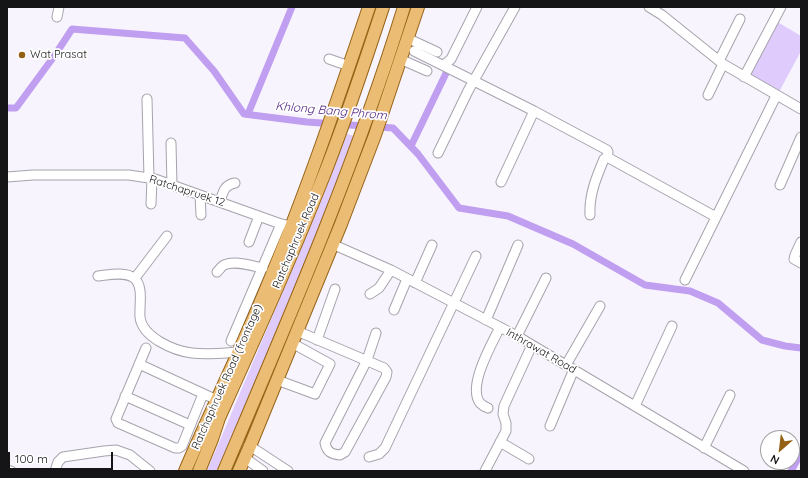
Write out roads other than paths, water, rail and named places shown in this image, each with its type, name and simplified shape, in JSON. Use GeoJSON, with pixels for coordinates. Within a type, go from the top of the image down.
{"type":"FeatureCollection","features":[{"type":"Feature","properties":{"kind":"main road","name":"Ratchaphruek Road"},"geometry":{"type":"LineString","coordinates":[[199,471],[219,418],[298,240],[352,102],[383,7]]}},
{"type":"Feature","properties":{"kind":"main road","name":"Ratchaphruek Road"},"geometry":{"type":"LineString","coordinates":[[224,471],[325,231],[371,106],[404,7]]}},
{"type":"Feature","properties":{"kind":"main road"},"geometry":{"type":"LineString","coordinates":[[400,59],[402,43],[412,7]]}},
{"type":"Feature","properties":{"kind":"main road"},"geometry":{"type":"LineString","coordinates":[[239,471],[297,331],[375,135],[418,7]]}},
{"type":"Feature","properties":{"kind":"main road","name":"Ratchaphruek Road (frontage)"},"geometry":{"type":"LineString","coordinates":[[187,471],[201,434],[266,289],[286,225],[324,138],[368,10]]}},
{"type":"Feature","properties":{"kind":"main road"},"geometry":{"type":"LineString","coordinates":[[187,471],[219,418]]}},
{"type":"Feature","properties":{"kind":"main road"},"geometry":{"type":"LineString","coordinates":[[230,471],[240,446],[239,435]]}},
{"type":"Feature","properties":{"kind":"street"},"geometry":{"type":"LineString","coordinates":[[57,17],[59,7]]}},
{"type":"Feature","properties":{"kind":"street"},"geometry":{"type":"LineString","coordinates":[[446,66],[477,7]]}},
{"type":"Feature","properties":{"kind":"street"},"geometry":{"type":"LineString","coordinates":[[438,153],[474,80],[515,7]]}},
{"type":"Feature","properties":{"kind":"street"},"geometry":{"type":"LineString","coordinates":[[649,7],[662,15],[693,39],[705,51],[721,62],[776,96],[801,109]]}},
{"type":"Feature","properties":{"kind":"street"},"geometry":{"type":"LineString","coordinates":[[744,77],[781,7]]}},
{"type":"Feature","properties":{"kind":"street"},"geometry":{"type":"LineString","coordinates":[[708,95],[740,19]]}},
{"type":"Feature","properties":{"kind":"street"},"geometry":{"type":"LineString","coordinates":[[408,36],[437,52]]}},
{"type":"Feature","properties":{"kind":"street"},"geometry":{"type":"LineString","coordinates":[[414,50],[607,150],[607,157],[604,159],[592,189],[589,206],[590,216]]}},
{"type":"Feature","properties":{"kind":"street"},"geometry":{"type":"LineString","coordinates":[[329,59],[349,66]]}},
{"type":"Feature","properties":{"kind":"street"},"geometry":{"type":"LineString","coordinates":[[400,59],[427,71]]}},
{"type":"Feature","properties":{"kind":"street"},"geometry":{"type":"LineString","coordinates":[[685,280],[776,96]]}},
{"type":"Feature","properties":{"kind":"street"},"geometry":{"type":"LineString","coordinates":[[147,99],[151,204]]}},
{"type":"Feature","properties":{"kind":"street"},"geometry":{"type":"LineString","coordinates":[[501,182],[534,111]]}},
{"type":"Feature","properties":{"kind":"street"},"geometry":{"type":"LineString","coordinates":[[780,185],[801,137]]}},
{"type":"Feature","properties":{"kind":"street"},"geometry":{"type":"LineString","coordinates":[[171,143],[172,185]]}},
{"type":"Feature","properties":{"kind":"street"},"geometry":{"type":"LineString","coordinates":[[607,157],[716,217]]}},
{"type":"Feature","properties":{"kind":"street","name":"Ratchapruek 12"},"geometry":{"type":"LineString","coordinates":[[7,177],[33,175],[130,175],[150,178],[286,225]]}},
{"type":"Feature","properties":{"kind":"street"},"geometry":{"type":"LineString","coordinates":[[220,202],[224,189],[229,184],[235,183]]}},
{"type":"Feature","properties":{"kind":"street"},"geometry":{"type":"LineString","coordinates":[[200,195],[201,216]]}},
{"type":"Feature","properties":{"kind":"street"},"geometry":{"type":"LineString","coordinates":[[249,242],[259,216]]}},
{"type":"Feature","properties":{"kind":"street"},"geometry":{"type":"LineString","coordinates":[[231,341],[263,268],[286,225]]}},
{"type":"Feature","properties":{"kind":"street"},"geometry":{"type":"LineString","coordinates":[[135,278],[167,236]]}},
{"type":"Feature","properties":{"kind":"street"},"geometry":{"type":"LineString","coordinates":[[801,242],[794,259],[801,263]]}},
{"type":"Feature","properties":{"kind":"street","name":"Inthrawat Road"},"geometry":{"type":"LineString","coordinates":[[332,244],[391,270],[517,336],[744,471]]}},
{"type":"Feature","properties":{"kind":"street"},"geometry":{"type":"LineString","coordinates":[[394,310],[432,245]]}},
{"type":"Feature","properties":{"kind":"street"},"geometry":{"type":"LineString","coordinates":[[486,320],[518,245]]}},
{"type":"Feature","properties":{"kind":"street"},"geometry":{"type":"LineString","coordinates":[[369,457],[380,454],[386,448],[476,256]]}},
{"type":"Feature","properties":{"kind":"street"},"geometry":{"type":"LineString","coordinates":[[217,272],[224,265],[234,264],[245,264],[263,268]]}},
{"type":"Feature","properties":{"kind":"street"},"geometry":{"type":"LineString","coordinates":[[370,294],[379,288],[391,270]]}},
{"type":"Feature","properties":{"kind":"street"},"geometry":{"type":"LineString","coordinates":[[98,276],[125,274],[135,278],[139,286],[141,302],[140,316],[142,325],[154,338],[172,348],[190,353],[208,354],[238,352]]}},
{"type":"Feature","properties":{"kind":"street"},"geometry":{"type":"LineString","coordinates":[[517,336],[546,278]]}},
{"type":"Feature","properties":{"kind":"street"},"geometry":{"type":"LineString","coordinates":[[317,340],[335,289]]}},
{"type":"Feature","properties":{"kind":"street"},"geometry":{"type":"LineString","coordinates":[[550,426],[570,367],[600,306]]}},
{"type":"Feature","properties":{"kind":"street"},"geometry":{"type":"LineString","coordinates":[[635,406],[672,326]]}},
{"type":"Feature","properties":{"kind":"street"},"geometry":{"type":"LineString","coordinates":[[488,408],[480,404],[478,398],[476,391],[478,375],[500,327]]}},
{"type":"Feature","properties":{"kind":"street"},"geometry":{"type":"LineString","coordinates":[[297,331],[367,360],[384,368],[387,372],[386,377],[345,452],[340,455],[331,454],[326,449],[324,443],[367,360],[376,333]]}},
{"type":"Feature","properties":{"kind":"street"},"geometry":{"type":"LineString","coordinates":[[277,380],[315,394],[330,364],[292,343]]}},
{"type":"Feature","properties":{"kind":"street"},"geometry":{"type":"LineString","coordinates":[[485,471],[506,431],[506,423],[503,414],[504,406],[532,345]]}},
{"type":"Feature","properties":{"kind":"street"},"geometry":{"type":"LineString","coordinates":[[146,348],[116,418],[118,423],[175,448],[179,448],[182,446],[203,394]]}},
{"type":"Feature","properties":{"kind":"street"},"geometry":{"type":"LineString","coordinates":[[139,364],[217,400]]}},
{"type":"Feature","properties":{"kind":"street"},"geometry":{"type":"LineString","coordinates":[[704,448],[730,395]]}},
{"type":"Feature","properties":{"kind":"street"},"geometry":{"type":"LineString","coordinates":[[125,396],[201,434]]}},
{"type":"Feature","properties":{"kind":"street"},"geometry":{"type":"LineString","coordinates":[[500,442],[529,459]]}},
{"type":"Feature","properties":{"kind":"street"},"geometry":{"type":"LineString","coordinates":[[250,446],[288,471]]}},
{"type":"Feature","properties":{"kind":"street"},"geometry":{"type":"LineString","coordinates":[[55,471],[58,462],[63,457],[104,450],[116,450],[130,455],[150,471]]}},
{"type":"Feature","properties":{"kind":"street"},"geometry":{"type":"LineString","coordinates":[[244,458],[263,471]]}},
{"type":"Feature","properties":{"kind":"waterway"},"geometry":{"type":"LineString","coordinates":[[248,114],[292,7]]}},
{"type":"Feature","properties":{"kind":"waterway","name":"Khlong Bang Phrom"},"geometry":{"type":"LineString","coordinates":[[7,108],[16,108],[72,29],[185,38],[214,71],[244,114],[307,122],[393,128],[418,154],[459,208],[508,216],[573,244],[645,285],[690,291],[718,303],[762,340],[785,346],[801,348]]}},
{"type":"Feature","properties":{"kind":"waterway"},"geometry":{"type":"LineString","coordinates":[[411,146],[450,65]]}},
{"type":"Feature","properties":{"kind":"waterway"},"geometry":{"type":"LineString","coordinates":[[791,471],[801,453]]}},
{"type":"Feature","properties":{"kind":"place","name":"Wat Prasat"},"geometry":{"type":"Point","coordinates":[22,55]}}]}
